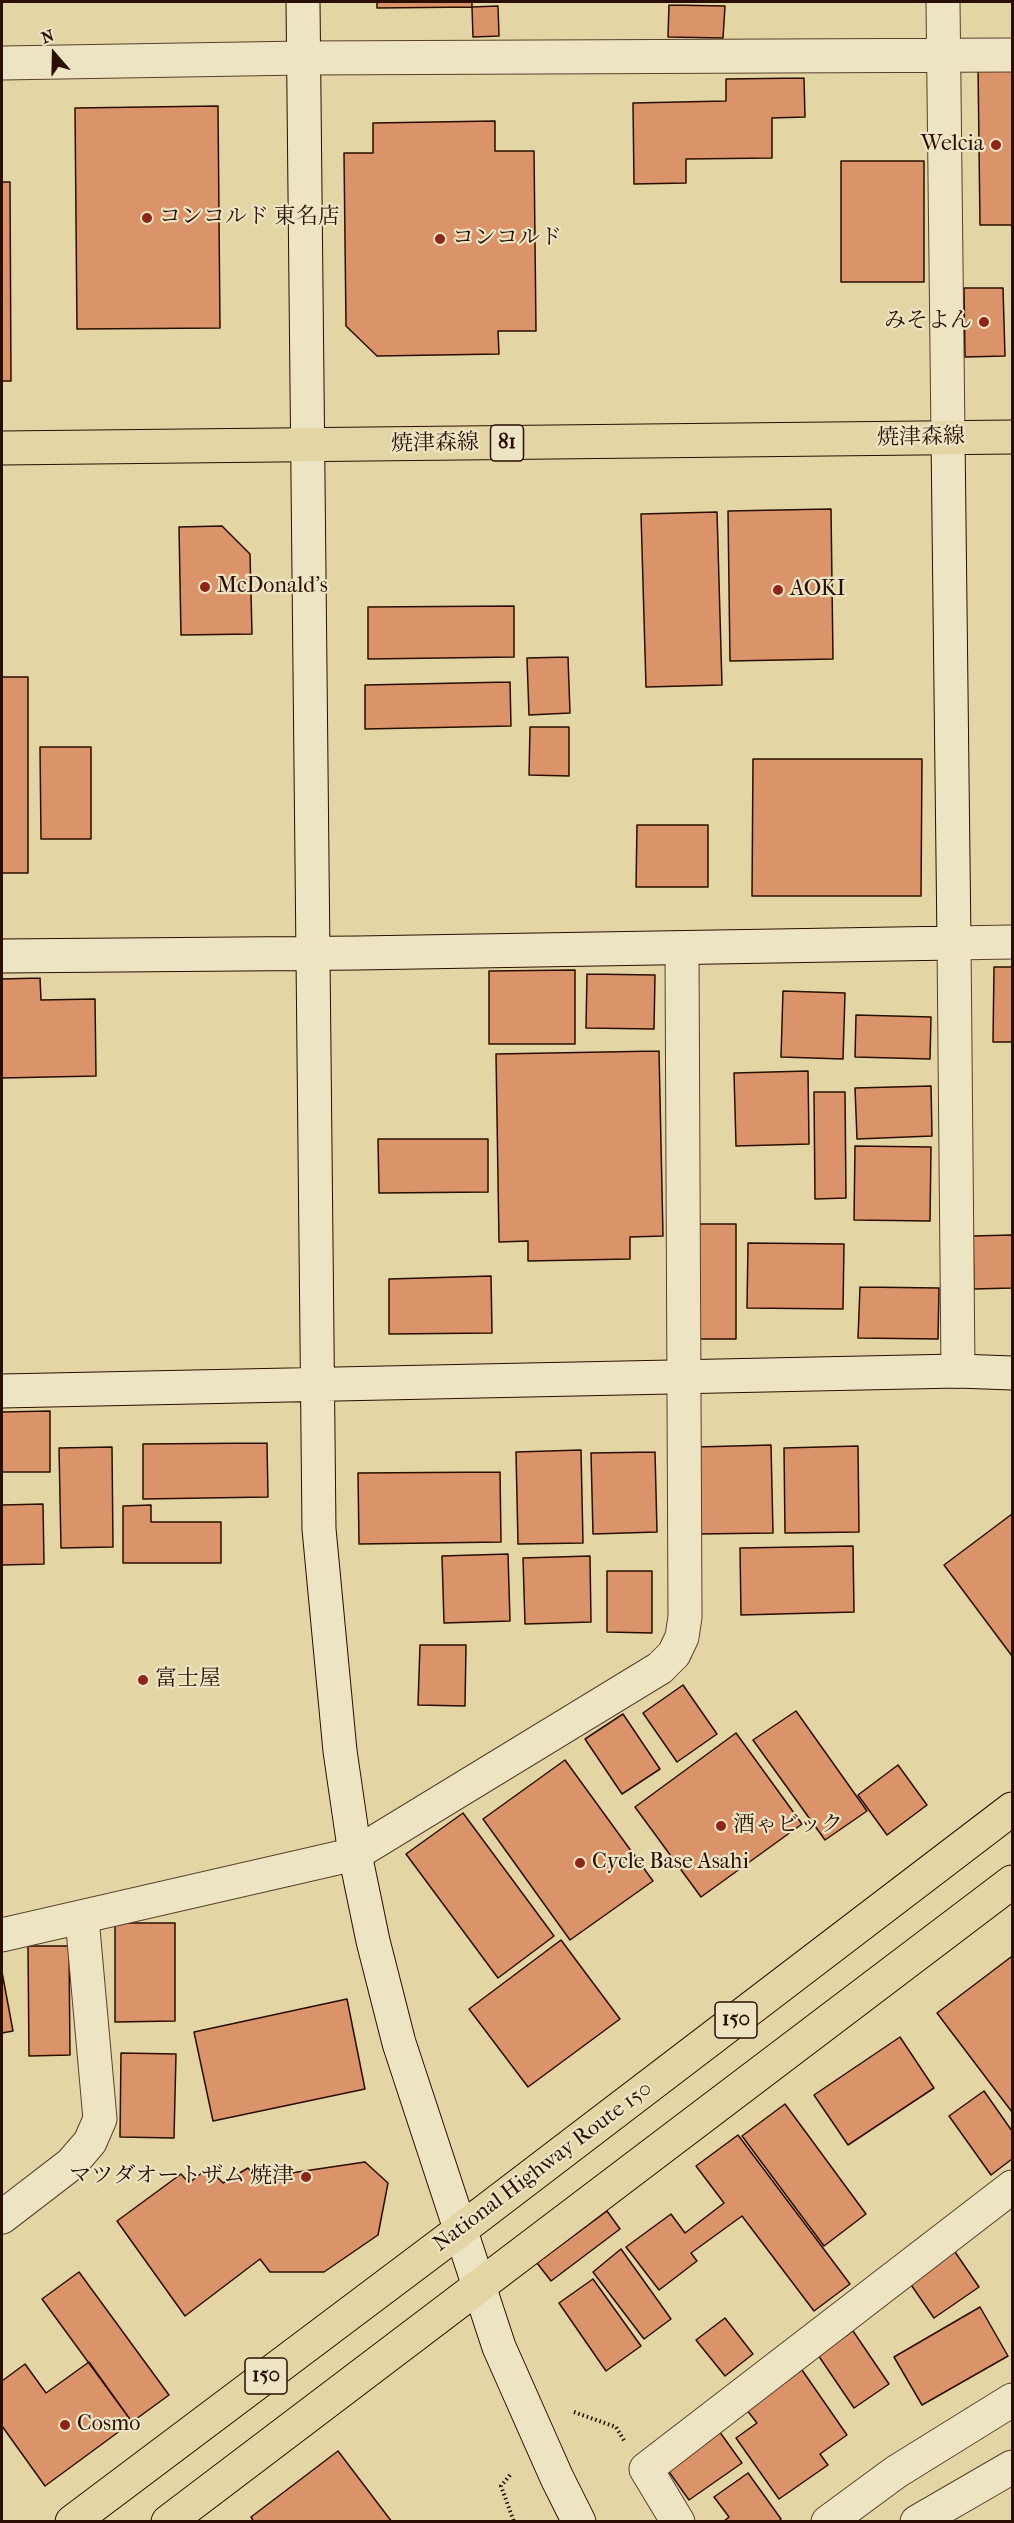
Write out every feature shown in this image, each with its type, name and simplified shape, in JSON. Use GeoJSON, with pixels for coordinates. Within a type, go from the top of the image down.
{"type":"FeatureCollection","features":[{"type":"Feature","properties":{"kind":"main road","name":"焼津森線"},"geometry":{"type":"LineString","coordinates":[[2,448],[1012,437]]}},
{"type":"Feature","properties":{"kind":"main road","name":"National Highway Route 150"},"geometry":{"type":"LineString","coordinates":[[72,2522],[459,2231],[1012,1809]]}},
{"type":"Feature","properties":{"kind":"main road","name":"150"},"geometry":{"type":"LineString","coordinates":[[168,2522],[1012,1882]]}},
{"type":"Feature","properties":{"kind":"street"},"geometry":{"type":"LineString","coordinates":[[303,2],[316,1385],[319,1529],[339,1739],[355,1854],[373,1941],[399,2043],[499,2348],[579,2522]]}},
{"type":"Feature","properties":{"kind":"street"},"geometry":{"type":"LineString","coordinates":[[943,2],[958,1371]]}},
{"type":"Feature","properties":{"kind":"street"},"geometry":{"type":"LineString","coordinates":[[2,63],[303,58],[1012,55]]}},
{"type":"Feature","properties":{"kind":"street"},"geometry":{"type":"LineString","coordinates":[[2,956],[682,949],[1012,942]]}},
{"type":"Feature","properties":{"kind":"street"},"geometry":{"type":"LineString","coordinates":[[2,1935],[355,1854],[660,1668],[674,1654],[682,1637],[685,1617],[682,949]]}},
{"type":"Feature","properties":{"kind":"street"},"geometry":{"type":"LineString","coordinates":[[2,1391],[958,1371],[1012,1373]]}},
{"type":"Feature","properties":{"kind":"street"},"geometry":{"type":"LineString","coordinates":[[2,2217],[71,2164],[90,2142],[100,2119],[82,1918]]}},
{"type":"Feature","properties":{"kind":"street"},"geometry":{"type":"LineString","coordinates":[[678,2522],[646,2469],[1012,2187]]}},
{"type":"Feature","properties":{"kind":"street"},"geometry":{"type":"LineString","coordinates":[[828,2522],[896,2472],[1012,2400]]}},
{"type":"Feature","properties":{"kind":"street"},"geometry":{"type":"LineString","coordinates":[[917,2522],[1012,2467]]}},
{"type":"Feature","properties":{"kind":"path"},"geometry":{"type":"LineString","coordinates":[[574,2412],[616,2427],[634,2457],[646,2469]]}},
{"type":"Feature","properties":{"kind":"path"},"geometry":{"type":"LineString","coordinates":[[510,2475],[501,2486],[513,2522]]}},
{"type":"Feature","properties":{"kind":"building"},"geometry":{"type":"Polygon","coordinates":[[[377,2],[472,2],[472,7],[377,8],[377,2]]]}},
{"type":"Feature","properties":{"kind":"building"},"geometry":{"type":"Polygon","coordinates":[[[669,5],[725,6],[723,38],[668,37],[669,5]]]}},
{"type":"Feature","properties":{"kind":"building"},"geometry":{"type":"Polygon","coordinates":[[[498,6],[499,36],[473,37],[472,7],[498,6]]]}},
{"type":"Feature","properties":{"kind":"building","name":"Welcia"},"geometry":{"type":"Polygon","coordinates":[[[1012,64],[1012,225],[980,225],[978,65],[1012,64]]]}},
{"type":"Feature","properties":{"kind":"building"},"geometry":{"type":"Polygon","coordinates":[[[804,78],[805,117],[772,118],[772,158],[686,159],[686,183],[634,184],[633,103],[726,101],[726,79],[804,78]]]}},
{"type":"Feature","properties":{"kind":"building","name":"コンコルド 東名店"},"geometry":{"type":"Polygon","coordinates":[[[218,106],[220,328],[77,329],[75,108],[218,106]]]}},
{"type":"Feature","properties":{"kind":"building","name":"コンコルド"},"geometry":{"type":"Polygon","coordinates":[[[495,121],[495,151],[534,151],[536,331],[498,331],[499,354],[377,356],[346,326],[344,153],[373,153],[373,123],[495,121]]]}},
{"type":"Feature","properties":{"kind":"building"},"geometry":{"type":"Polygon","coordinates":[[[841,161],[924,161],[924,282],[841,282],[841,161]]]}},
{"type":"Feature","properties":{"kind":"building"},"geometry":{"type":"Polygon","coordinates":[[[2,182],[10,182],[11,381],[2,381],[2,182]]]}},
{"type":"Feature","properties":{"kind":"building","name":"みそよん"},"geometry":{"type":"Polygon","coordinates":[[[964,288],[1003,288],[1005,356],[965,357],[964,288]]]}},
{"type":"Feature","properties":{"kind":"building"},"geometry":{"type":"Polygon","coordinates":[[[831,509],[833,659],[730,661],[728,511],[831,509]]]}},
{"type":"Feature","properties":{"kind":"building"},"geometry":{"type":"Polygon","coordinates":[[[717,512],[722,685],[646,687],[641,514],[717,512]]]}},
{"type":"Feature","properties":{"kind":"building"},"geometry":{"type":"Polygon","coordinates":[[[222,526],[250,554],[252,634],[181,635],[179,527],[222,526]]]}},
{"type":"Feature","properties":{"kind":"building"},"geometry":{"type":"Polygon","coordinates":[[[514,606],[514,657],[368,659],[368,607],[514,606]]]}},
{"type":"Feature","properties":{"kind":"building"},"geometry":{"type":"Polygon","coordinates":[[[568,657],[570,713],[529,715],[527,658],[568,657]]]}},
{"type":"Feature","properties":{"kind":"building"},"geometry":{"type":"Polygon","coordinates":[[[2,677],[28,677],[28,873],[2,873],[2,677]]]}},
{"type":"Feature","properties":{"kind":"building"},"geometry":{"type":"Polygon","coordinates":[[[510,682],[511,726],[365,729],[365,685],[510,682]]]}},
{"type":"Feature","properties":{"kind":"building"},"geometry":{"type":"Polygon","coordinates":[[[530,727],[569,727],[569,776],[529,775],[530,727]]]}},
{"type":"Feature","properties":{"kind":"building"},"geometry":{"type":"Polygon","coordinates":[[[40,747],[91,747],[91,839],[41,839],[40,747]]]}},
{"type":"Feature","properties":{"kind":"building"},"geometry":{"type":"Polygon","coordinates":[[[753,759],[922,759],[921,896],[752,896],[753,759]]]}},
{"type":"Feature","properties":{"kind":"building"},"geometry":{"type":"Polygon","coordinates":[[[637,825],[708,825],[708,887],[636,887],[637,825]]]}},
{"type":"Feature","properties":{"kind":"building"},"geometry":{"type":"Polygon","coordinates":[[[994,967],[1012,967],[1012,1042],[993,1042],[994,967]]]}},
{"type":"Feature","properties":{"kind":"building"},"geometry":{"type":"Polygon","coordinates":[[[575,970],[575,1044],[489,1044],[489,971],[575,970]]]}},
{"type":"Feature","properties":{"kind":"building"},"geometry":{"type":"Polygon","coordinates":[[[587,974],[655,975],[654,1029],[586,1028],[587,974]]]}},
{"type":"Feature","properties":{"kind":"building"},"geometry":{"type":"Polygon","coordinates":[[[40,978],[41,1000],[95,999],[96,1076],[2,1078],[2,979],[40,978]]]}},
{"type":"Feature","properties":{"kind":"building"},"geometry":{"type":"Polygon","coordinates":[[[783,991],[845,993],[843,1059],[781,1057],[783,991]]]}},
{"type":"Feature","properties":{"kind":"building"},"geometry":{"type":"Polygon","coordinates":[[[856,1015],[931,1017],[930,1059],[855,1057],[856,1015]]]}},
{"type":"Feature","properties":{"kind":"building"},"geometry":{"type":"Polygon","coordinates":[[[659,1051],[663,1236],[630,1237],[630,1259],[528,1261],[528,1241],[499,1242],[496,1054],[659,1051]]]}},
{"type":"Feature","properties":{"kind":"building"},"geometry":{"type":"Polygon","coordinates":[[[808,1071],[809,1144],[736,1146],[734,1073],[808,1071]]]}},
{"type":"Feature","properties":{"kind":"building"},"geometry":{"type":"Polygon","coordinates":[[[931,1086],[932,1136],[857,1139],[855,1088],[931,1086]]]}},
{"type":"Feature","properties":{"kind":"building"},"geometry":{"type":"Polygon","coordinates":[[[814,1092],[845,1092],[846,1198],[815,1199],[814,1092]]]}},
{"type":"Feature","properties":{"kind":"building"},"geometry":{"type":"Polygon","coordinates":[[[378,1139],[488,1139],[488,1192],[379,1193],[378,1139]]]}},
{"type":"Feature","properties":{"kind":"building"},"geometry":{"type":"Polygon","coordinates":[[[855,1146],[931,1147],[930,1221],[854,1220],[855,1146]]]}},
{"type":"Feature","properties":{"kind":"building"},"geometry":{"type":"Polygon","coordinates":[[[695,1224],[736,1224],[736,1339],[695,1339],[695,1224]]]}},
{"type":"Feature","properties":{"kind":"building"},"geometry":{"type":"Polygon","coordinates":[[[1012,1235],[1012,1288],[974,1289],[973,1236],[1012,1235]]]}},
{"type":"Feature","properties":{"kind":"building"},"geometry":{"type":"Polygon","coordinates":[[[748,1243],[844,1244],[843,1309],[747,1308],[748,1243]]]}},
{"type":"Feature","properties":{"kind":"building"},"geometry":{"type":"Polygon","coordinates":[[[491,1276],[492,1333],[389,1334],[389,1279],[491,1276]]]}},
{"type":"Feature","properties":{"kind":"building"},"geometry":{"type":"Polygon","coordinates":[[[860,1287],[939,1288],[938,1339],[858,1338],[860,1287]]]}},
{"type":"Feature","properties":{"kind":"building"},"geometry":{"type":"Polygon","coordinates":[[[50,1411],[50,1472],[2,1472],[2,1412],[50,1411]]]}},
{"type":"Feature","properties":{"kind":"building"},"geometry":{"type":"Polygon","coordinates":[[[267,1443],[268,1497],[143,1499],[143,1444],[267,1443]]]}},
{"type":"Feature","properties":{"kind":"building"},"geometry":{"type":"Polygon","coordinates":[[[771,1445],[773,1533],[698,1534],[697,1447],[771,1445]]]}},
{"type":"Feature","properties":{"kind":"building"},"geometry":{"type":"Polygon","coordinates":[[[858,1446],[859,1532],[785,1533],[784,1448],[858,1446]]]}},
{"type":"Feature","properties":{"kind":"building"},"geometry":{"type":"Polygon","coordinates":[[[112,1447],[113,1547],[61,1548],[59,1448],[112,1447]]]}},
{"type":"Feature","properties":{"kind":"building"},"geometry":{"type":"Polygon","coordinates":[[[581,1450],[583,1543],[518,1544],[516,1452],[581,1450]]]}},
{"type":"Feature","properties":{"kind":"building"},"geometry":{"type":"Polygon","coordinates":[[[655,1452],[657,1532],[593,1534],[591,1453],[655,1452]]]}},
{"type":"Feature","properties":{"kind":"building"},"geometry":{"type":"Polygon","coordinates":[[[500,1472],[501,1542],[359,1544],[358,1473],[500,1472]]]}},
{"type":"Feature","properties":{"kind":"building"},"geometry":{"type":"Polygon","coordinates":[[[43,1504],[44,1564],[2,1565],[2,1505],[43,1504]]]}},
{"type":"Feature","properties":{"kind":"building"},"geometry":{"type":"Polygon","coordinates":[[[151,1505],[151,1522],[221,1522],[221,1563],[123,1563],[123,1506],[151,1505]]]}},
{"type":"Feature","properties":{"kind":"building"},"geometry":{"type":"Polygon","coordinates":[[[1012,1514],[1012,1656],[944,1565],[1012,1514]]]}},
{"type":"Feature","properties":{"kind":"building"},"geometry":{"type":"Polygon","coordinates":[[[853,1546],[854,1612],[741,1615],[740,1548],[853,1546]]]}},
{"type":"Feature","properties":{"kind":"building"},"geometry":{"type":"Polygon","coordinates":[[[508,1554],[510,1621],[444,1623],[442,1556],[508,1554]]]}},
{"type":"Feature","properties":{"kind":"building"},"geometry":{"type":"Polygon","coordinates":[[[590,1556],[591,1622],[525,1624],[523,1558],[590,1556]]]}},
{"type":"Feature","properties":{"kind":"building"},"geometry":{"type":"Polygon","coordinates":[[[607,1571],[652,1571],[652,1633],[607,1632],[607,1571]]]}},
{"type":"Feature","properties":{"kind":"building"},"geometry":{"type":"Polygon","coordinates":[[[420,1645],[466,1645],[465,1706],[418,1705],[420,1645]]]}},
{"type":"Feature","properties":{"kind":"building"},"geometry":{"type":"Polygon","coordinates":[[[683,1685],[717,1734],[677,1762],[643,1713],[683,1685]]]}},
{"type":"Feature","properties":{"kind":"building"},"geometry":{"type":"Polygon","coordinates":[[[796,1711],[867,1811],[825,1840],[753,1740],[796,1711]]]}},
{"type":"Feature","properties":{"kind":"building"},"geometry":{"type":"Polygon","coordinates":[[[623,1714],[660,1769],[622,1794],[585,1739],[623,1714]]]}},
{"type":"Feature","properties":{"kind":"building"},"geometry":{"type":"Polygon","coordinates":[[[736,1733],[802,1824],[701,1897],[635,1807],[736,1733]]]}},
{"type":"Feature","properties":{"kind":"building"},"geometry":{"type":"Polygon","coordinates":[[[565,1760],[653,1881],[570,1940],[483,1819],[565,1760]]]}},
{"type":"Feature","properties":{"kind":"building"},"geometry":{"type":"Polygon","coordinates":[[[898,1765],[927,1805],[887,1835],[858,1795],[898,1765]]]}},
{"type":"Feature","properties":{"kind":"building"},"geometry":{"type":"Polygon","coordinates":[[[463,1813],[554,1936],[498,1978],[406,1854],[463,1813]]]}},
{"type":"Feature","properties":{"kind":"building"},"geometry":{"type":"Polygon","coordinates":[[[115,1923],[175,1923],[175,2021],[115,2022],[115,1923]]]}},
{"type":"Feature","properties":{"kind":"building"},"geometry":{"type":"Polygon","coordinates":[[[561,1940],[620,2019],[528,2087],[469,2009],[561,1940]]]}},
{"type":"Feature","properties":{"kind":"building"},"geometry":{"type":"Polygon","coordinates":[[[28,1946],[69,1946],[70,2055],[29,2056],[28,1946]]]}},
{"type":"Feature","properties":{"kind":"building"},"geometry":{"type":"Polygon","coordinates":[[[1011,1957],[1012,1959],[1012,2112],[937,2013],[1011,1957]]]}},
{"type":"Feature","properties":{"kind":"building"},"geometry":{"type":"Polygon","coordinates":[[[2,1972],[13,2031],[2,2033],[2,1972]]]}},
{"type":"Feature","properties":{"kind":"building"},"geometry":{"type":"Polygon","coordinates":[[[347,1999],[365,2089],[213,2121],[194,2032],[347,1999]]]}},
{"type":"Feature","properties":{"kind":"building"},"geometry":{"type":"Polygon","coordinates":[[[900,2037],[934,2088],[848,2145],[814,2095],[900,2037]]]}},
{"type":"Feature","properties":{"kind":"building"},"geometry":{"type":"Polygon","coordinates":[[[121,2053],[176,2054],[174,2138],[120,2137],[121,2053]]]}},
{"type":"Feature","properties":{"kind":"building"},"geometry":{"type":"Polygon","coordinates":[[[984,2091],[1012,2131],[1012,2159],[991,2175],[949,2116],[984,2091]]]}},
{"type":"Feature","properties":{"kind":"building"},"geometry":{"type":"Polygon","coordinates":[[[785,2104],[866,2214],[824,2246],[742,2136],[785,2104]]]}},
{"type":"Feature","properties":{"kind":"building"},"geometry":{"type":"Polygon","coordinates":[[[738,2135],[850,2284],[814,2311],[742,2216],[691,2253],[697,2261],[659,2290],[626,2247],[671,2214],[685,2233],[724,2203],[696,2166],[738,2135]]]}},
{"type":"Feature","properties":{"kind":"building"},"geometry":{"type":"Polygon","coordinates":[[[365,2162],[388,2183],[378,2235],[324,2272],[270,2272],[260,2259],[185,2316],[117,2221],[181,2174],[189,2183],[208,2168],[223,2183],[248,2168],[257,2178],[365,2162]]]}},
{"type":"Feature","properties":{"kind":"building"},"geometry":{"type":"Polygon","coordinates":[[[607,2211],[620,2229],[551,2281],[537,2263],[607,2211]]]}},
{"type":"Feature","properties":{"kind":"building"},"geometry":{"type":"Polygon","coordinates":[[[621,2249],[671,2319],[644,2339],[593,2272],[621,2249]]]}},
{"type":"Feature","properties":{"kind":"building"},"geometry":{"type":"Polygon","coordinates":[[[953,2249],[979,2287],[934,2318],[907,2279],[953,2249]]]}},
{"type":"Feature","properties":{"kind":"building"},"geometry":{"type":"Polygon","coordinates":[[[79,2272],[169,2395],[132,2422],[42,2299],[79,2272]]]}},
{"type":"Feature","properties":{"kind":"building"},"geometry":{"type":"Polygon","coordinates":[[[593,2279],[641,2346],[606,2371],[559,2303],[593,2279]]]}},
{"type":"Feature","properties":{"kind":"building"},"geometry":{"type":"Polygon","coordinates":[[[980,2307],[1008,2356],[922,2405],[894,2357],[980,2307]]]}},
{"type":"Feature","properties":{"kind":"building"},"geometry":{"type":"Polygon","coordinates":[[[725,2318],[753,2354],[725,2376],[696,2340],[725,2318]]]}},
{"type":"Feature","properties":{"kind":"building"},"geometry":{"type":"Polygon","coordinates":[[[853,2331],[889,2384],[854,2408],[818,2355],[853,2331]]]}},
{"type":"Feature","properties":{"kind":"building"},"geometry":{"type":"Polygon","coordinates":[[[89,2362],[132,2422],[45,2486],[2,2426],[2,2381],[25,2364],[46,2393],[89,2362]]]}},
{"type":"Feature","properties":{"kind":"building"},"geometry":{"type":"Polygon","coordinates":[[[802,2370],[847,2435],[820,2454],[828,2465],[779,2499],[736,2438],[757,2423],[746,2409],[802,2370]]]}},
{"type":"Feature","properties":{"kind":"building"},"geometry":{"type":"Polygon","coordinates":[[[719,2431],[742,2463],[689,2500],[667,2469],[719,2431]]]}},
{"type":"Feature","properties":{"kind":"building"},"geometry":{"type":"Polygon","coordinates":[[[338,2451],[392,2522],[254,2522],[251,2517],[338,2451]]]}},
{"type":"Feature","properties":{"kind":"building"},"geometry":{"type":"Polygon","coordinates":[[[748,2473],[781,2519],[778,2522],[723,2522],[729,2517],[714,2497],[748,2473]]]}},
{"type":"Feature","properties":{"kind":"place","name":"Welcia"},"geometry":{"type":"Point","coordinates":[996,145]}},
{"type":"Feature","properties":{"kind":"place","name":"コンコルド 東名店"},"geometry":{"type":"Point","coordinates":[147,218]}},
{"type":"Feature","properties":{"kind":"place","name":"コンコルド"},"geometry":{"type":"Point","coordinates":[440,239]}},
{"type":"Feature","properties":{"kind":"place","name":"みそよん"},"geometry":{"type":"Point","coordinates":[984,322]}},
{"type":"Feature","properties":{"kind":"place","name":"McDonald's"},"geometry":{"type":"Point","coordinates":[205,587]}},
{"type":"Feature","properties":{"kind":"place","name":"AOKI"},"geometry":{"type":"Point","coordinates":[778,590]}},
{"type":"Feature","properties":{"kind":"place","name":"富士屋"},"geometry":{"type":"Point","coordinates":[143,1680]}},
{"type":"Feature","properties":{"kind":"place","name":"酒ゃビック"},"geometry":{"type":"Point","coordinates":[721,1826]}},
{"type":"Feature","properties":{"kind":"place","name":"Cycle Base Asahi"},"geometry":{"type":"Point","coordinates":[580,1863]}},
{"type":"Feature","properties":{"kind":"place","name":"マツダオートザム 焼津"},"geometry":{"type":"Point","coordinates":[306,2177]}},
{"type":"Feature","properties":{"kind":"place","name":"Cosmo"},"geometry":{"type":"Point","coordinates":[65,2425]}}]}
